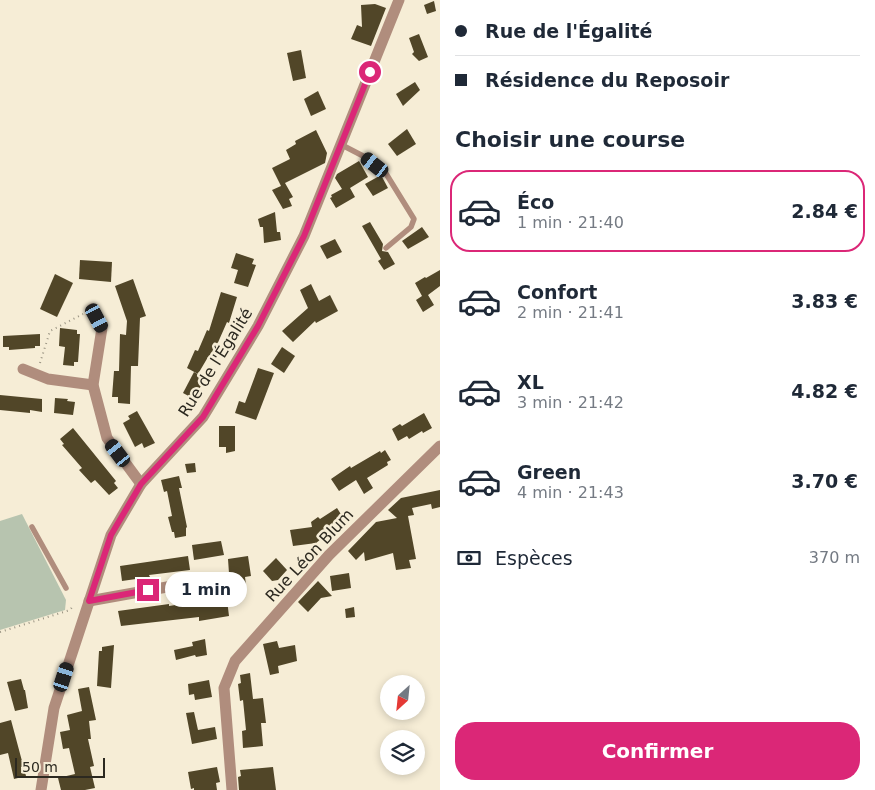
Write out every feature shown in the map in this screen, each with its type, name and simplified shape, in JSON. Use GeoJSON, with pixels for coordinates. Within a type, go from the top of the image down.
{"type":"FeatureCollection","features":[{"type":"Feature","properties":{"kind":"street","name":"Rue de l'Égalité"},"geometry":{"type":"LineString","coordinates":[[41,790],[54,708],[111,535],[141,484],[203,417],[258,326],[304,236],[399,0]]}},
{"type":"Feature","properties":{"kind":"street"},"geometry":{"type":"LineString","coordinates":[[92,309],[102,328],[92,384],[107,438],[141,484]]}},
{"type":"Feature","properties":{"kind":"street"},"geometry":{"type":"LineString","coordinates":[[23,369],[48,379],[92,384]]}},
{"type":"Feature","properties":{"kind":"street","name":"Rue Léon Blum"},"geometry":{"type":"LineString","coordinates":[[232,790],[224,688],[235,661],[329,555],[440,446]]}},
{"type":"Feature","properties":{"kind":"street"},"geometry":{"type":"LineString","coordinates":[[89,601],[206,580]]}},
{"type":"Feature","properties":{"kind":"lane"},"geometry":{"type":"LineString","coordinates":[[340,144],[366,157],[385,172],[414,219],[411,227],[386,248]]}},
{"type":"Feature","properties":{"kind":"lane"},"geometry":{"type":"LineString","coordinates":[[32,527],[66,588]]}},
{"type":"Feature","properties":{"kind":"path"},"geometry":{"type":"LineString","coordinates":[[36,374],[50,331],[92,309]]}},
{"type":"Feature","properties":{"kind":"path"},"geometry":{"type":"LineString","coordinates":[[0,632],[70,610],[74,605]]}},
{"type":"Feature","properties":{"kind":"green space"},"geometry":{"type":"Polygon","coordinates":[[[22,514],[66,600],[65,610],[0,630],[0,521],[22,514]]]}},
{"type":"Feature","properties":{"kind":"building"},"geometry":{"type":"Polygon","coordinates":[[[434,1],[436,11],[427,14],[424,5],[434,1]]]}},
{"type":"Feature","properties":{"kind":"building"},"geometry":{"type":"Polygon","coordinates":[[[375,4],[386,8],[371,46],[351,39],[357,25],[362,27],[361,5],[375,4]]]}},
{"type":"Feature","properties":{"kind":"building"},"geometry":{"type":"Polygon","coordinates":[[[419,34],[428,57],[419,61],[412,54],[414,52],[409,38],[419,34]]]}},
{"type":"Feature","properties":{"kind":"building"},"geometry":{"type":"Polygon","coordinates":[[[301,50],[306,78],[293,81],[287,53],[301,50]]]}},
{"type":"Feature","properties":{"kind":"building"},"geometry":{"type":"Polygon","coordinates":[[[415,82],[420,90],[403,106],[396,94],[415,82]]]}},
{"type":"Feature","properties":{"kind":"building"},"geometry":{"type":"Polygon","coordinates":[[[318,91],[326,109],[311,116],[304,99],[318,91]]]}},
{"type":"Feature","properties":{"kind":"building"},"geometry":{"type":"Polygon","coordinates":[[[407,129],[416,144],[397,156],[388,144],[407,129]]]}},
{"type":"Feature","properties":{"kind":"building"},"geometry":{"type":"Polygon","coordinates":[[[316,130],[327,153],[325,163],[285,183],[293,197],[289,199],[292,206],[283,209],[272,190],[281,186],[272,168],[290,159],[286,150],[296,144],[295,141],[316,130]]]}},
{"type":"Feature","properties":{"kind":"building"},"geometry":{"type":"Polygon","coordinates":[[[359,161],[368,177],[350,188],[355,197],[336,208],[330,198],[332,197],[331,195],[342,189],[335,178],[337,174],[359,161]]]}},
{"type":"Feature","properties":{"kind":"building"},"geometry":{"type":"Polygon","coordinates":[[[381,175],[388,188],[373,196],[365,184],[381,175]]]}},
{"type":"Feature","properties":{"kind":"building"},"geometry":{"type":"Polygon","coordinates":[[[275,212],[277,232],[280,232],[281,240],[264,243],[263,227],[260,227],[258,219],[275,212]]]}},
{"type":"Feature","properties":{"kind":"building"},"geometry":{"type":"Polygon","coordinates":[[[370,222],[383,244],[382,251],[388,252],[395,264],[384,270],[378,261],[381,259],[362,226],[370,222]]]}},
{"type":"Feature","properties":{"kind":"building"},"geometry":{"type":"Polygon","coordinates":[[[422,227],[429,237],[408,249],[402,241],[422,227]]]}},
{"type":"Feature","properties":{"kind":"building"},"geometry":{"type":"Polygon","coordinates":[[[335,239],[342,252],[327,259],[320,246],[335,239]]]}},
{"type":"Feature","properties":{"kind":"building"},"geometry":{"type":"Polygon","coordinates":[[[236,253],[254,259],[252,264],[256,265],[248,287],[234,283],[238,270],[231,268],[236,253]]]}},
{"type":"Feature","properties":{"kind":"building"},"geometry":{"type":"Polygon","coordinates":[[[80,260],[112,262],[111,282],[79,279],[80,260]]]}},
{"type":"Feature","properties":{"kind":"building"},"geometry":{"type":"Polygon","coordinates":[[[440,270],[440,286],[428,295],[434,305],[423,312],[416,300],[422,296],[415,283],[440,270]]]}},
{"type":"Feature","properties":{"kind":"building"},"geometry":{"type":"Polygon","coordinates":[[[55,274],[73,283],[57,317],[40,309],[55,274]]]}},
{"type":"Feature","properties":{"kind":"building"},"geometry":{"type":"Polygon","coordinates":[[[133,279],[146,316],[140,318],[138,366],[131,366],[130,404],[118,403],[118,397],[112,397],[114,371],[119,371],[120,334],[126,335],[127,321],[115,286],[133,279]]]}},
{"type":"Feature","properties":{"kind":"building"},"geometry":{"type":"Polygon","coordinates":[[[311,284],[319,301],[330,295],[338,311],[316,323],[315,321],[293,342],[282,331],[308,308],[300,290],[311,284]]]}},
{"type":"Feature","properties":{"kind":"building"},"geometry":{"type":"Polygon","coordinates":[[[221,292],[237,297],[229,323],[227,322],[216,347],[220,349],[215,360],[208,357],[198,374],[187,368],[195,350],[198,351],[207,330],[209,331],[221,292]]]}},
{"type":"Feature","properties":{"kind":"building"},"geometry":{"type":"Polygon","coordinates":[[[60,328],[77,330],[77,334],[80,334],[78,362],[74,362],[74,366],[63,365],[65,347],[59,346],[60,328]]]}},
{"type":"Feature","properties":{"kind":"building"},"geometry":{"type":"Polygon","coordinates":[[[40,334],[40,346],[35,346],[35,348],[9,350],[9,347],[3,347],[3,336],[40,334]]]}},
{"type":"Feature","properties":{"kind":"building"},"geometry":{"type":"Polygon","coordinates":[[[282,347],[295,356],[284,373],[271,364],[282,347]]]}},
{"type":"Feature","properties":{"kind":"building"},"geometry":{"type":"Polygon","coordinates":[[[258,368],[274,373],[256,420],[235,413],[239,401],[245,403],[258,368]]]}},
{"type":"Feature","properties":{"kind":"building"},"geometry":{"type":"Polygon","coordinates":[[[194,372],[205,378],[194,399],[183,393],[194,372]]]}},
{"type":"Feature","properties":{"kind":"building"},"geometry":{"type":"Polygon","coordinates":[[[0,395],[42,399],[42,412],[30,410],[30,413],[0,410],[0,395]]]}},
{"type":"Feature","properties":{"kind":"building"},"geometry":{"type":"Polygon","coordinates":[[[55,398],[68,399],[67,401],[75,402],[73,415],[54,413],[55,398]]]}},
{"type":"Feature","properties":{"kind":"building"},"geometry":{"type":"Polygon","coordinates":[[[137,411],[155,443],[144,448],[142,443],[135,447],[123,423],[130,419],[128,416],[137,411]]]}},
{"type":"Feature","properties":{"kind":"building"},"geometry":{"type":"Polygon","coordinates":[[[424,413],[432,428],[423,433],[422,431],[409,439],[407,436],[398,441],[392,429],[400,424],[402,426],[424,413]]]}},
{"type":"Feature","properties":{"kind":"building"},"geometry":{"type":"Polygon","coordinates":[[[219,426],[235,426],[235,451],[226,453],[226,447],[219,447],[219,426]]]}},
{"type":"Feature","properties":{"kind":"building"},"geometry":{"type":"Polygon","coordinates":[[[73,428],[116,481],[114,483],[118,488],[109,495],[95,480],[91,483],[79,470],[82,468],[62,445],[64,444],[60,439],[73,428]]]}},
{"type":"Feature","properties":{"kind":"building"},"geometry":{"type":"Polygon","coordinates":[[[385,450],[391,460],[387,462],[388,465],[367,478],[373,488],[364,494],[356,480],[339,491],[331,479],[350,466],[351,468],[385,450]]]}},
{"type":"Feature","properties":{"kind":"building"},"geometry":{"type":"Polygon","coordinates":[[[195,463],[196,472],[187,473],[185,464],[195,463]]]}},
{"type":"Feature","properties":{"kind":"building"},"geometry":{"type":"Polygon","coordinates":[[[179,476],[182,488],[179,488],[187,527],[186,536],[175,538],[168,517],[172,516],[167,491],[164,492],[161,480],[179,476]]]}},
{"type":"Feature","properties":{"kind":"building"},"geometry":{"type":"Polygon","coordinates":[[[440,490],[440,507],[432,509],[431,504],[412,508],[414,515],[408,516],[416,559],[409,560],[411,568],[396,570],[393,553],[365,561],[364,552],[356,560],[348,551],[376,522],[397,518],[388,510],[401,498],[440,490]]]}},
{"type":"Feature","properties":{"kind":"building"},"geometry":{"type":"Polygon","coordinates":[[[337,508],[344,519],[330,529],[331,531],[316,543],[293,546],[290,530],[312,527],[311,522],[318,517],[320,519],[337,508]]]}},
{"type":"Feature","properties":{"kind":"building"},"geometry":{"type":"Polygon","coordinates":[[[221,541],[224,555],[194,560],[192,545],[221,541]]]}},
{"type":"Feature","properties":{"kind":"building"},"geometry":{"type":"Polygon","coordinates":[[[188,556],[190,570],[149,575],[150,577],[122,581],[120,566],[188,556]]]}},
{"type":"Feature","properties":{"kind":"building"},"geometry":{"type":"Polygon","coordinates":[[[248,556],[251,576],[245,577],[246,585],[230,588],[228,559],[248,556]]]}},
{"type":"Feature","properties":{"kind":"building"},"geometry":{"type":"Polygon","coordinates":[[[276,558],[287,570],[278,580],[272,581],[263,571],[276,558]]]}},
{"type":"Feature","properties":{"kind":"building"},"geometry":{"type":"Polygon","coordinates":[[[349,573],[351,588],[332,591],[330,576],[349,573]]]}},
{"type":"Feature","properties":{"kind":"building"},"geometry":{"type":"Polygon","coordinates":[[[318,581],[332,596],[321,598],[308,612],[298,602],[318,581]]]}},
{"type":"Feature","properties":{"kind":"building"},"geometry":{"type":"Polygon","coordinates":[[[227,600],[229,616],[199,621],[199,617],[121,626],[118,611],[169,604],[169,606],[182,604],[182,606],[227,600]]]}},
{"type":"Feature","properties":{"kind":"building"},"geometry":{"type":"Polygon","coordinates":[[[354,607],[355,617],[346,618],[345,609],[354,607]]]}},
{"type":"Feature","properties":{"kind":"building"},"geometry":{"type":"Polygon","coordinates":[[[205,639],[207,655],[196,657],[195,655],[176,660],[174,650],[193,646],[192,642],[205,639]]]}},
{"type":"Feature","properties":{"kind":"building"},"geometry":{"type":"Polygon","coordinates":[[[277,641],[279,648],[295,645],[297,661],[278,666],[279,673],[270,675],[263,644],[277,641]]]}},
{"type":"Feature","properties":{"kind":"building"},"geometry":{"type":"Polygon","coordinates":[[[114,645],[111,688],[97,686],[99,651],[102,651],[102,647],[114,645]]]}},
{"type":"Feature","properties":{"kind":"building"},"geometry":{"type":"Polygon","coordinates":[[[250,673],[253,699],[263,698],[266,723],[261,723],[263,746],[243,748],[242,731],[246,730],[243,700],[240,701],[238,684],[241,683],[240,675],[250,673]]]}},
{"type":"Feature","properties":{"kind":"building"},"geometry":{"type":"Polygon","coordinates":[[[21,679],[28,708],[15,711],[7,682],[21,679]]]}},
{"type":"Feature","properties":{"kind":"building"},"geometry":{"type":"Polygon","coordinates":[[[209,680],[212,697],[195,700],[194,694],[189,695],[188,684],[209,680]]]}},
{"type":"Feature","properties":{"kind":"building"},"geometry":{"type":"Polygon","coordinates":[[[89,687],[96,720],[89,721],[91,739],[88,739],[94,766],[90,767],[95,788],[61,790],[58,778],[75,774],[69,748],[63,749],[60,732],[70,730],[67,715],[82,711],[78,689],[89,687]]]}},
{"type":"Feature","properties":{"kind":"building"},"geometry":{"type":"Polygon","coordinates":[[[194,712],[198,730],[215,727],[217,739],[192,744],[186,713],[194,712]]]}},
{"type":"Feature","properties":{"kind":"building"},"geometry":{"type":"Polygon","coordinates":[[[11,720],[26,776],[14,779],[8,753],[0,755],[0,723],[11,720]]]}},
{"type":"Feature","properties":{"kind":"building"},"geometry":{"type":"Polygon","coordinates":[[[217,767],[220,782],[216,783],[217,790],[191,789],[188,772],[217,767]]]}},
{"type":"Feature","properties":{"kind":"building"},"geometry":{"type":"Polygon","coordinates":[[[273,767],[276,790],[239,790],[238,777],[241,776],[240,770],[273,767]]]}},
{"type":"Feature","properties":{"kind":"route"},"geometry":{"type":"LineString","coordinates":[[148,590],[89,601],[111,535],[141,484],[203,417],[258,326],[304,236],[370,72]]}}]}
